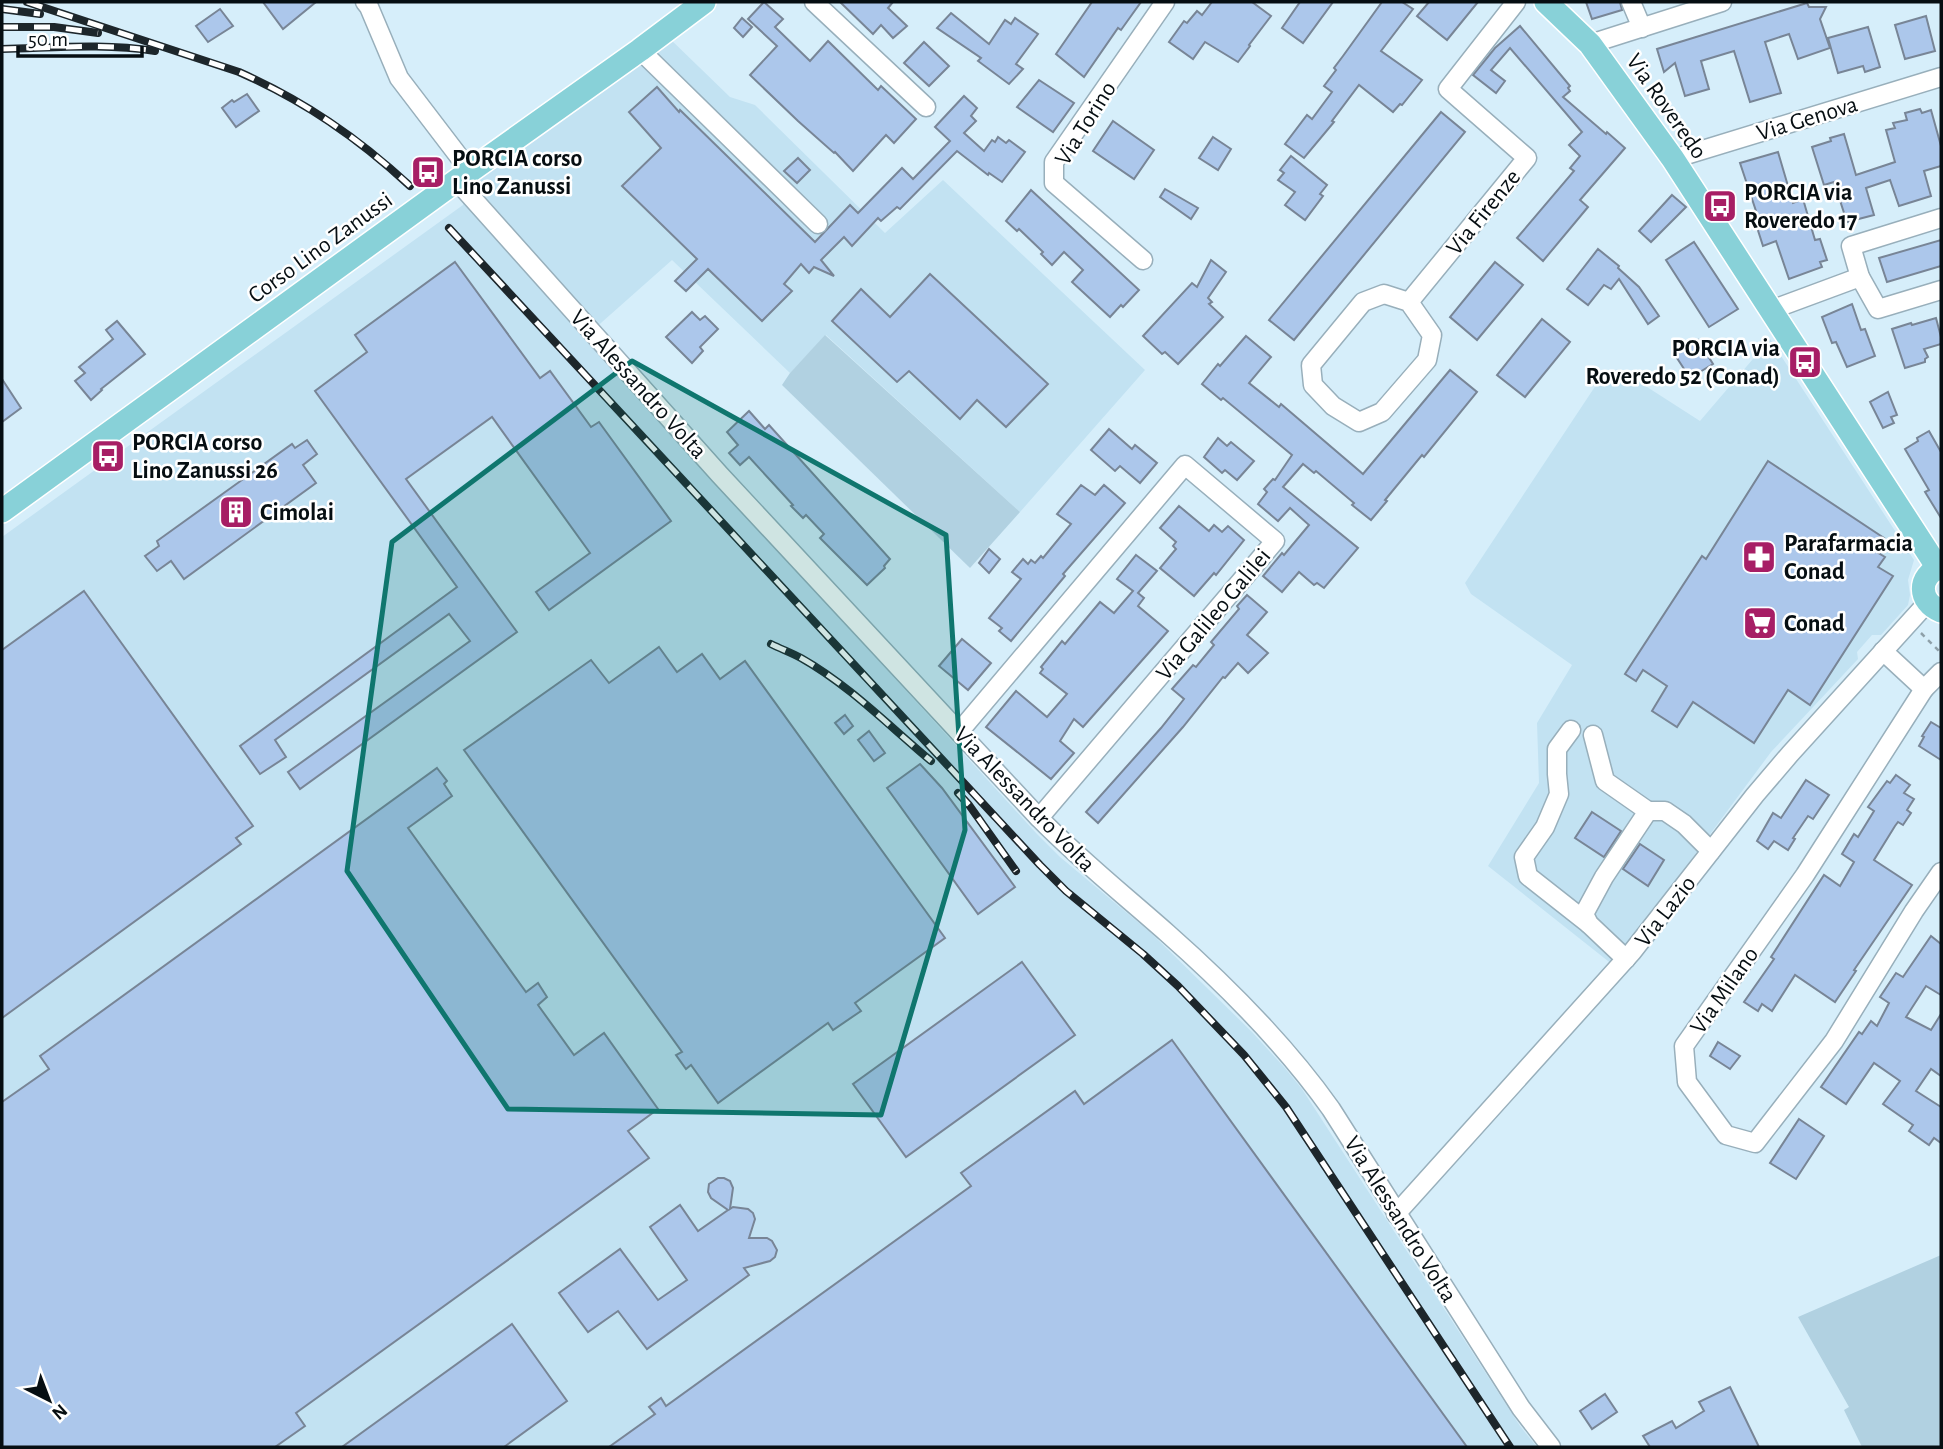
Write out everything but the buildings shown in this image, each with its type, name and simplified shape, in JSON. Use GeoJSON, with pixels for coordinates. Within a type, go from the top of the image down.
{"type":"FeatureCollection","features":[{"type":"Feature","properties":{"kind":"main road","name":"Corso Lino Zanussi"},"geometry":{"type":"LineString","coordinates":[[2,511],[704,2]]}},
{"type":"Feature","properties":{"kind":"main road","name":"Via Roveredo"},"geometry":{"type":"LineString","coordinates":[[1546,2],[1590,44],[1673,159],[1940,568]]}},
{"type":"Feature","properties":{"kind":"main road"},"geometry":{"type":"LineString","coordinates":[[1934,607],[1923,589],[1924,582],[1927,576],[1940,568]]}},
{"type":"Feature","properties":{"kind":"street","name":"Via Alessandro Volta"},"geometry":{"type":"LineString","coordinates":[[365,2],[399,78],[463,176],[720,475],[1071,851],[1169,934],[1227,988],[1310,1079],[1521,1408],[1551,1447]]}},
{"type":"Feature","properties":{"kind":"street"},"geometry":{"type":"LineString","coordinates":[[814,2],[926,107]]}},
{"type":"Feature","properties":{"kind":"street","name":"Via Torino"},"geometry":{"type":"LineString","coordinates":[[1143,260],[1054,183],[1054,162],[1165,2]]}},
{"type":"Feature","properties":{"kind":"street","name":"Via Firenze"},"geometry":{"type":"LineString","coordinates":[[1409,302],[1527,158],[1448,89],[1516,2]]}},
{"type":"Feature","properties":{"kind":"street"},"geometry":{"type":"LineString","coordinates":[[1631,2],[1642,28]]}},
{"type":"Feature","properties":{"kind":"street"},"geometry":{"type":"LineString","coordinates":[[1590,44],[1722,2]]}},
{"type":"Feature","properties":{"kind":"street"},"geometry":{"type":"LineString","coordinates":[[640,50],[818,224]]}},
{"type":"Feature","properties":{"kind":"street","name":"Via Genova"},"geometry":{"type":"LineString","coordinates":[[1673,159],[1941,76]]}},
{"type":"Feature","properties":{"kind":"street"},"geometry":{"type":"LineString","coordinates":[[1941,219],[1851,246],[1860,277],[1878,309],[1941,290]]}},
{"type":"Feature","properties":{"kind":"street"},"geometry":{"type":"LineString","coordinates":[[1771,310],[1860,277]]}},
{"type":"Feature","properties":{"kind":"street"},"geometry":{"type":"LineString","coordinates":[[1384,294],[1409,302],[1432,335],[1427,360],[1382,412],[1359,422],[1333,406],[1313,385],[1311,365],[1363,302],[1384,294]]}},
{"type":"Feature","properties":{"kind":"street","name":"Via Galileo Galilei"},"geometry":{"type":"LineString","coordinates":[[959,732],[1185,466],[1275,541],[1040,818]]}},
{"type":"Feature","properties":{"kind":"street","name":"Via Lazio"},"geometry":{"type":"LineString","coordinates":[[1396,1214],[1626,959],[1790,754],[1910,622],[1934,607]]}},
{"type":"Feature","properties":{"kind":"street"},"geometry":{"type":"LineString","coordinates":[[1883,651],[1924,689]]}},
{"type":"Feature","properties":{"kind":"street","name":"Via Milano"},"geometry":{"type":"LineString","coordinates":[[1941,671],[1924,689],[1805,874],[1684,1046],[1687,1082],[1726,1135],[1755,1143],[1834,1041],[1941,872]]}},
{"type":"Feature","properties":{"kind":"street"},"geometry":{"type":"LineString","coordinates":[[1571,730],[1557,749],[1559,794],[1545,827],[1524,857],[1528,876],[1589,924],[1626,959]]}},
{"type":"Feature","properties":{"kind":"street"},"geometry":{"type":"LineString","coordinates":[[1594,735],[1605,781],[1648,811],[1665,811],[1684,824],[1711,852]]}},
{"type":"Feature","properties":{"kind":"street"},"geometry":{"type":"LineString","coordinates":[[1589,924],[1584,914],[1604,877],[1648,811]]}},
{"type":"Feature","properties":{"kind":"path"},"geometry":{"type":"LineString","coordinates":[[1910,622],[1941,653]]}},
{"type":"Feature","properties":{"kind":"highlighted area"},"geometry":{"type":"Polygon","coordinates":[[[632,361],[946,535],[965,830],[881,1115],[508,1109],[347,871],[392,542],[632,361]]]}},
{"type":"Feature","properties":{"kind":"shaded area"},"geometry":{"type":"Polygon","coordinates":[[[666,35],[730,97],[755,105],[885,233],[943,180],[1145,370],[1020,512],[826,335],[790,373],[672,260],[584,338],[1036,833],[1060,857],[1151,933],[1284,1067],[1302,1089],[1520,1426],[1537,1447],[2,1447],[2,537],[463,205],[466,181],[666,35]]]}},
{"type":"Feature","properties":{"kind":"shaded area"},"geometry":{"type":"Polygon","coordinates":[[[825,335],[1020,512],[970,568],[782,385],[825,335]]]}},
{"type":"Feature","properties":{"kind":"shaded area"},"geometry":{"type":"Polygon","coordinates":[[[1770,339],[1914,560],[1908,580],[1908,605],[1881,635],[1872,635],[1857,652],[1858,659],[1771,752],[1613,965],[1488,866],[1539,783],[1537,723],[1572,665],[1471,594],[1465,583],[1604,373],[1619,369],[1700,421],[1770,339]]]}},
{"type":"Feature","properties":{"kind":"shaded area"},"geometry":{"type":"Polygon","coordinates":[[[1941,1255],[1941,1447],[1862,1447],[1844,1410],[1849,1407],[1798,1317],[1941,1255]]]}},
{"type":"Feature","properties":{"kind":"railway"},"geometry":{"type":"LineString","coordinates":[[27,2],[239,72],[263,83],[350,136],[410,186]]}},
{"type":"Feature","properties":{"kind":"railway"},"geometry":{"type":"LineString","coordinates":[[2,9],[40,14]]}},
{"type":"Feature","properties":{"kind":"railway"},"geometry":{"type":"LineString","coordinates":[[2,27],[54,27],[98,33]]}},
{"type":"Feature","properties":{"kind":"railway"},"geometry":{"type":"LineString","coordinates":[[2,49],[97,47],[155,51]]}},
{"type":"Feature","properties":{"kind":"railway"},"geometry":{"type":"LineString","coordinates":[[449,228],[1040,865],[1066,891],[1178,986],[1244,1055],[1286,1107],[1510,1447]]}},
{"type":"Feature","properties":{"kind":"railway"},"geometry":{"type":"LineString","coordinates":[[771,644],[801,658],[836,681],[931,761]]}},
{"type":"Feature","properties":{"kind":"railway"},"geometry":{"type":"LineString","coordinates":[[958,793],[1016,871]]}},
{"type":"Feature","properties":{"kind":"place","name":"PORCIA corso Lino Zanussi"},"geometry":{"type":"Point","coordinates":[428,172]}},
{"type":"Feature","properties":{"kind":"place","name":"PORCIA via Roveredo 17"},"geometry":{"type":"Point","coordinates":[1720,206]}},
{"type":"Feature","properties":{"kind":"place","name":"PORCIA via Roveredo 52 (Conad)"},"geometry":{"type":"Point","coordinates":[1805,362]}},
{"type":"Feature","properties":{"kind":"place","name":"PORCIA corso Lino Zanussi 26"},"geometry":{"type":"Point","coordinates":[108,456]}},
{"type":"Feature","properties":{"kind":"place","name":"Cimolai"},"geometry":{"type":"Point","coordinates":[236,512]}},
{"type":"Feature","properties":{"kind":"place","name":"Parafarmacia Conad"},"geometry":{"type":"Point","coordinates":[1759,557]}},
{"type":"Feature","properties":{"kind":"place","name":"Conad"},"geometry":{"type":"Point","coordinates":[1760,623]}}]}
